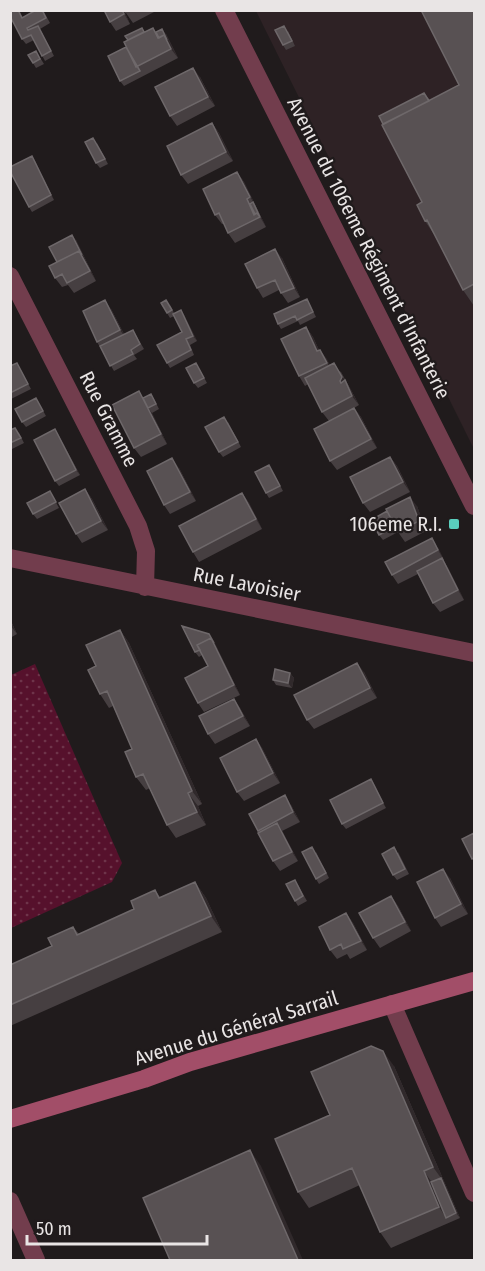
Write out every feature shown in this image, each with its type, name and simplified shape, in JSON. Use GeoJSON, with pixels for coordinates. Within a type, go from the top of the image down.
{"type":"FeatureCollection","features":[{"type":"Feature","properties":{"kind":"main road","name":"Avenue du Général Sarrail"},"geometry":{"type":"LineString","coordinates":[[10,1119],[144,1079],[190,1062],[474,981]]}},
{"type":"Feature","properties":{"kind":"street","name":"Avenue du 106eme Régiment d'Infanterie"},"geometry":{"type":"LineString","coordinates":[[224,10],[474,506]]}},
{"type":"Feature","properties":{"kind":"street","name":"Rue Gramme"},"geometry":{"type":"LineString","coordinates":[[10,276],[138,526],[147,551],[145,587]]}},
{"type":"Feature","properties":{"kind":"street","name":"Rue Lavoisier"},"geometry":{"type":"LineString","coordinates":[[10,558],[474,653]]}},
{"type":"Feature","properties":{"kind":"street"},"geometry":{"type":"LineString","coordinates":[[392,1004],[474,1193]]}},
{"type":"Feature","properties":{"kind":"street"},"geometry":{"type":"LineString","coordinates":[[10,1200],[36,1260]]}},
{"type":"Feature","properties":{"kind":"shaded area"},"geometry":{"type":"Polygon","coordinates":[[[256,11],[474,11],[474,449],[256,11]]]}},
{"type":"Feature","properties":{"kind":"shaded area"},"geometry":{"type":"Polygon","coordinates":[[[35,664],[122,863],[112,882],[11,928],[11,675],[35,664]]]}},
{"type":"Feature","properties":{"kind":"building"},"geometry":{"type":"Polygon","coordinates":[[[10,10],[18,10],[22,18],[36,10],[42,10],[46,18],[27,28],[28,30],[38,26],[51,51],[42,56],[31,35],[22,39],[10,16],[10,10]]]}},
{"type":"Feature","properties":{"kind":"building"},"geometry":{"type":"Polygon","coordinates":[[[104,10],[122,10],[124,14],[110,22],[104,10]]]}},
{"type":"Feature","properties":{"kind":"building"},"geometry":{"type":"Polygon","coordinates":[[[421,10],[474,10],[474,284],[463,290],[417,205],[422,202],[382,125],[459,85],[421,10]]]}},
{"type":"Feature","properties":{"kind":"building"},"geometry":{"type":"Polygon","coordinates":[[[284,26],[292,41],[283,45],[275,30],[284,26]]]}},
{"type":"Feature","properties":{"kind":"building"},"geometry":{"type":"Polygon","coordinates":[[[142,28],[144,32],[128,40],[125,36],[142,28]]]}},
{"type":"Feature","properties":{"kind":"building"},"geometry":{"type":"Polygon","coordinates":[[[153,28],[158,38],[164,35],[171,49],[136,67],[124,42],[153,28]]]}},
{"type":"Feature","properties":{"kind":"building"},"geometry":{"type":"Polygon","coordinates":[[[162,29],[167,40],[164,35],[159,38],[156,32],[162,29]]]}},
{"type":"Feature","properties":{"kind":"building"},"geometry":{"type":"Polygon","coordinates":[[[126,47],[140,71],[120,81],[108,56],[126,47]]]}},
{"type":"Feature","properties":{"kind":"building"},"geometry":{"type":"Polygon","coordinates":[[[36,51],[40,59],[33,63],[28,55],[36,51]]]}},
{"type":"Feature","properties":{"kind":"building"},"geometry":{"type":"Polygon","coordinates":[[[193,68],[208,97],[170,116],[155,87],[193,68]]]}},
{"type":"Feature","properties":{"kind":"building"},"geometry":{"type":"Polygon","coordinates":[[[424,93],[429,101],[383,124],[379,116],[424,93]]]}},
{"type":"Feature","properties":{"kind":"building"},"geometry":{"type":"Polygon","coordinates":[[[212,123],[226,152],[181,175],[167,146],[212,123]]]}},
{"type":"Feature","properties":{"kind":"building"},"geometry":{"type":"Polygon","coordinates":[[[93,138],[105,159],[96,163],[85,142],[93,138]]]}},
{"type":"Feature","properties":{"kind":"building"},"geometry":{"type":"Polygon","coordinates":[[[32,156],[51,195],[29,207],[10,167],[32,156]]]}},
{"type":"Feature","properties":{"kind":"building"},"geometry":{"type":"Polygon","coordinates":[[[237,172],[250,197],[247,199],[254,215],[257,213],[260,217],[228,233],[219,213],[215,215],[203,189],[237,172]]]}},
{"type":"Feature","properties":{"kind":"building"},"geometry":{"type":"Polygon","coordinates":[[[253,202],[260,217],[257,213],[255,214],[250,204],[253,202]]]}},
{"type":"Feature","properties":{"kind":"building"},"geometry":{"type":"Polygon","coordinates":[[[72,235],[82,255],[79,251],[57,262],[49,247],[72,235]]]}},
{"type":"Feature","properties":{"kind":"building"},"geometry":{"type":"Polygon","coordinates":[[[275,249],[294,288],[281,293],[275,280],[257,288],[245,264],[275,249]]]}},
{"type":"Feature","properties":{"kind":"building"},"geometry":{"type":"Polygon","coordinates":[[[79,251],[90,271],[67,283],[62,274],[55,278],[49,266],[79,251]]]}},
{"type":"Feature","properties":{"kind":"building"},"geometry":{"type":"Polygon","coordinates":[[[307,299],[313,312],[297,320],[295,316],[278,324],[274,314],[307,299]]]}},
{"type":"Feature","properties":{"kind":"building"},"geometry":{"type":"Polygon","coordinates":[[[105,300],[120,330],[97,342],[83,311],[105,300]]]}},
{"type":"Feature","properties":{"kind":"building"},"geometry":{"type":"Polygon","coordinates":[[[166,300],[172,310],[167,313],[161,303],[166,300]]]}},
{"type":"Feature","properties":{"kind":"building"},"geometry":{"type":"Polygon","coordinates":[[[181,310],[193,336],[186,339],[191,350],[167,363],[157,345],[182,332],[173,314],[181,310]]]}},
{"type":"Feature","properties":{"kind":"building"},"geometry":{"type":"Polygon","coordinates":[[[306,327],[317,351],[320,350],[327,363],[299,376],[281,339],[306,327]]]}},
{"type":"Feature","properties":{"kind":"building"},"geometry":{"type":"Polygon","coordinates":[[[133,330],[140,344],[131,350],[133,354],[110,366],[100,346],[133,330]]]}},
{"type":"Feature","properties":{"kind":"building"},"geometry":{"type":"Polygon","coordinates":[[[17,363],[28,384],[10,393],[10,366],[17,363]]]}},
{"type":"Feature","properties":{"kind":"building"},"geometry":{"type":"Polygon","coordinates":[[[196,363],[204,378],[194,383],[186,368],[196,363]]]}},
{"type":"Feature","properties":{"kind":"building"},"geometry":{"type":"Polygon","coordinates":[[[334,363],[342,377],[341,383],[345,380],[352,396],[322,412],[305,378],[334,363]]]}},
{"type":"Feature","properties":{"kind":"building"},"geometry":{"type":"Polygon","coordinates":[[[139,391],[161,434],[134,448],[112,405],[139,391]]]}},
{"type":"Feature","properties":{"kind":"building"},"geometry":{"type":"Polygon","coordinates":[[[151,394],[156,404],[148,408],[143,398],[151,394]]]}},
{"type":"Feature","properties":{"kind":"building"},"geometry":{"type":"Polygon","coordinates":[[[36,398],[43,411],[22,422],[15,409],[36,398]]]}},
{"type":"Feature","properties":{"kind":"building"},"geometry":{"type":"Polygon","coordinates":[[[354,408],[371,439],[330,461],[314,429],[354,408]]]}},
{"type":"Feature","properties":{"kind":"building"},"geometry":{"type":"Polygon","coordinates":[[[224,417],[238,442],[219,452],[205,427],[224,417]]]}},
{"type":"Feature","properties":{"kind":"building"},"geometry":{"type":"Polygon","coordinates":[[[15,428],[21,438],[10,443],[10,430],[15,428]]]}},
{"type":"Feature","properties":{"kind":"building"},"geometry":{"type":"Polygon","coordinates":[[[55,429],[76,470],[55,481],[34,440],[55,429]]]}},
{"type":"Feature","properties":{"kind":"building"},"geometry":{"type":"Polygon","coordinates":[[[390,457],[403,482],[363,503],[350,477],[390,457]]]}},
{"type":"Feature","properties":{"kind":"building"},"geometry":{"type":"Polygon","coordinates":[[[172,458],[190,492],[164,505],[147,471],[172,458]]]}},
{"type":"Feature","properties":{"kind":"building"},"geometry":{"type":"Polygon","coordinates":[[[269,465],[280,486],[266,493],[255,472],[269,465]]]}},
{"type":"Feature","properties":{"kind":"building"},"geometry":{"type":"Polygon","coordinates":[[[85,489],[101,521],[76,534],[59,503],[85,489]]]}},
{"type":"Feature","properties":{"kind":"building"},"geometry":{"type":"Polygon","coordinates":[[[50,491],[56,502],[33,514],[27,503],[50,491]]]}},
{"type":"Feature","properties":{"kind":"building"},"geometry":{"type":"Polygon","coordinates":[[[242,493],[256,519],[193,552],[179,526],[242,493]]]}},
{"type":"Feature","properties":{"kind":"building"},"geometry":{"type":"Polygon","coordinates":[[[410,497],[419,521],[398,532],[386,509],[410,497]]]}},
{"type":"Feature","properties":{"kind":"building"},"geometry":{"type":"Polygon","coordinates":[[[387,511],[395,527],[379,535],[371,520],[387,511]]]}},
{"type":"Feature","properties":{"kind":"building"},"geometry":{"type":"Polygon","coordinates":[[[432,538],[438,550],[392,575],[385,562],[432,538]]]}},
{"type":"Feature","properties":{"kind":"building"},"geometry":{"type":"Polygon","coordinates":[[[442,558],[458,590],[433,603],[417,571],[442,558]]]}},
{"type":"Feature","properties":{"kind":"building"},"geometry":{"type":"Polygon","coordinates":[[[182,626],[209,634],[214,643],[211,638],[197,645],[200,650],[195,652],[182,626]]]}},
{"type":"Feature","properties":{"kind":"building"},"geometry":{"type":"Polygon","coordinates":[[[120,630],[192,791],[188,793],[197,812],[167,825],[143,774],[136,777],[125,752],[132,749],[107,691],[100,694],[88,670],[96,666],[86,645],[120,630]]]}},
{"type":"Feature","properties":{"kind":"building"},"geometry":{"type":"Polygon","coordinates":[[[211,638],[234,685],[198,703],[185,678],[208,666],[197,645],[211,638]]]}},
{"type":"Feature","properties":{"kind":"building"},"geometry":{"type":"Polygon","coordinates":[[[357,663],[370,688],[307,720],[294,695],[357,663]]]}},
{"type":"Feature","properties":{"kind":"building"},"geometry":{"type":"Polygon","coordinates":[[[275,669],[290,673],[288,683],[273,680],[275,669]]]}},
{"type":"Feature","properties":{"kind":"building"},"geometry":{"type":"Polygon","coordinates":[[[234,699],[243,716],[208,734],[199,716],[234,699]]]}},
{"type":"Feature","properties":{"kind":"building"},"geometry":{"type":"Polygon","coordinates":[[[256,739],[273,773],[237,792],[220,758],[256,739]]]}},
{"type":"Feature","properties":{"kind":"building"},"geometry":{"type":"Polygon","coordinates":[[[371,779],[383,803],[342,824],[330,800],[371,779]]]}},
{"type":"Feature","properties":{"kind":"building"},"geometry":{"type":"Polygon","coordinates":[[[285,795],[293,812],[258,831],[249,814],[285,795]]]}},
{"type":"Feature","properties":{"kind":"building"},"geometry":{"type":"Polygon","coordinates":[[[277,823],[292,852],[273,861],[258,833],[277,823]]]}},
{"type":"Feature","properties":{"kind":"building"},"geometry":{"type":"Polygon","coordinates":[[[474,833],[474,858],[472,859],[462,839],[474,833]]]}},
{"type":"Feature","properties":{"kind":"building"},"geometry":{"type":"Polygon","coordinates":[[[312,847],[326,873],[316,879],[302,852],[312,847]]]}},
{"type":"Feature","properties":{"kind":"building"},"geometry":{"type":"Polygon","coordinates":[[[394,847],[405,869],[393,875],[382,854],[394,847]]]}},
{"type":"Feature","properties":{"kind":"building"},"geometry":{"type":"Polygon","coordinates":[[[443,869],[461,904],[435,918],[417,882],[443,869]]]}},
{"type":"Feature","properties":{"kind":"building"},"geometry":{"type":"Polygon","coordinates":[[[295,880],[303,896],[295,901],[286,884],[295,880]]]}},
{"type":"Feature","properties":{"kind":"building"},"geometry":{"type":"Polygon","coordinates":[[[195,882],[211,916],[10,1005],[10,965],[52,946],[48,938],[73,927],[77,935],[134,909],[131,901],[155,890],[159,898],[195,882]]]}},
{"type":"Feature","properties":{"kind":"building"},"geometry":{"type":"Polygon","coordinates":[[[391,896],[405,922],[373,938],[359,913],[391,896]]]}},
{"type":"Feature","properties":{"kind":"building"},"geometry":{"type":"Polygon","coordinates":[[[346,913],[361,941],[343,949],[341,944],[330,950],[319,927],[346,913]]]}},
{"type":"Feature","properties":{"kind":"building"},"geometry":{"type":"Polygon","coordinates":[[[371,1046],[383,1051],[433,1167],[424,1171],[439,1207],[380,1232],[352,1168],[298,1192],[275,1139],[330,1115],[311,1072],[371,1046]]]}},
{"type":"Feature","properties":{"kind":"building"},"geometry":{"type":"Polygon","coordinates":[[[250,1150],[298,1260],[170,1260],[143,1198],[250,1150]]]}},
{"type":"Feature","properties":{"kind":"building"},"geometry":{"type":"Polygon","coordinates":[[[441,1178],[456,1213],[446,1218],[431,1182],[441,1178]]]}},
{"type":"Feature","properties":{"kind":"place","name":"106eme R.I."},"geometry":{"type":"Point","coordinates":[454,524]}}]}
